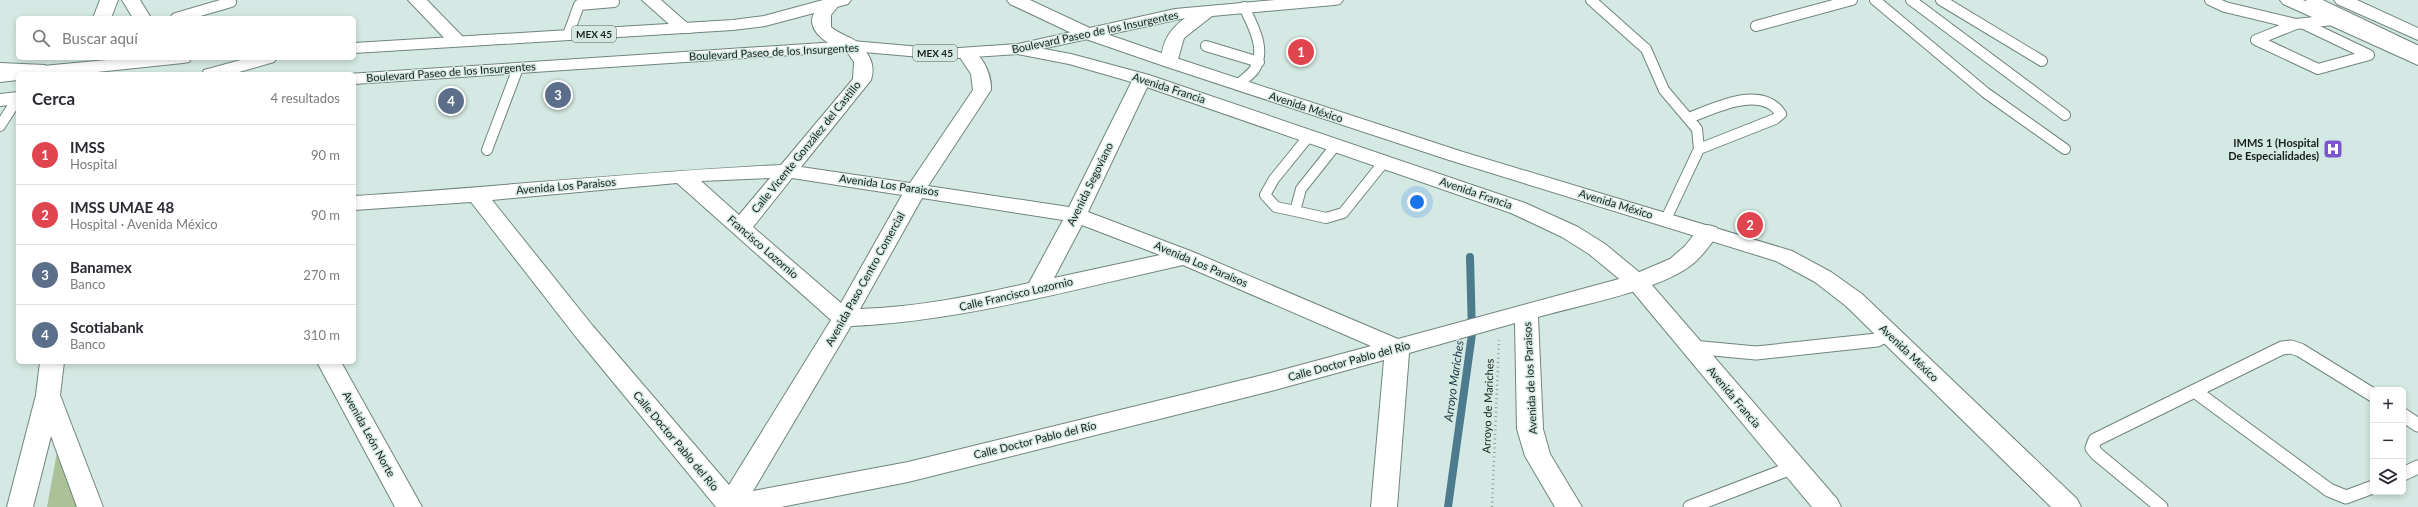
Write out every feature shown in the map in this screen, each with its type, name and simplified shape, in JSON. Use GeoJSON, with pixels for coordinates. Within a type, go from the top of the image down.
{"type":"FeatureCollection","features":[{"type":"Feature","properties":{"kind":"street"},"geometry":{"type":"LineString","coordinates":[[103,16],[109,0]]}},
{"type":"Feature","properties":{"kind":"street"},"geometry":{"type":"LineString","coordinates":[[131,0],[141,16]]}},
{"type":"Feature","properties":{"kind":"street"},"geometry":{"type":"LineString","coordinates":[[417,0],[458,42]]}},
{"type":"Feature","properties":{"kind":"street"},"geometry":{"type":"LineString","coordinates":[[651,0],[685,28]]}},
{"type":"Feature","properties":{"kind":"street","name":"Avenida México"},"geometry":{"type":"LineString","coordinates":[[1016,0],[1086,33],[1238,85],[1456,156],[1784,256],[1823,277],[1854,300],[2068,507]]}},
{"type":"Feature","properties":{"kind":"street","name":"Boulevard Paseo de los Insurgentes"},"geometry":{"type":"LineString","coordinates":[[356,78],[852,46],[904,52],[966,54],[1018,49],[1144,20],[1244,7],[1334,0]]}},
{"type":"Feature","properties":{"kind":"street"},"geometry":{"type":"LineString","coordinates":[[2289,0],[2418,60]]}},
{"type":"Feature","properties":{"kind":"street"},"geometry":{"type":"LineString","coordinates":[[2342,0],[2418,35]]}},
{"type":"Feature","properties":{"kind":"street"},"geometry":{"type":"LineString","coordinates":[[836,1],[822,15],[822,23],[832,38],[852,46]]}},
{"type":"Feature","properties":{"kind":"street","name":"MEX 45"},"geometry":{"type":"LineString","coordinates":[[356,48],[685,28],[765,20],[836,1]]}},
{"type":"Feature","properties":{"kind":"street"},"geometry":{"type":"LineString","coordinates":[[1170,62],[1170,48],[1173,38],[1182,29],[1208,11]]}},
{"type":"Feature","properties":{"kind":"street","name":"Calle Vicente González del Castillo"},"geometry":{"type":"LineString","coordinates":[[741,227],[862,80],[866,71],[865,62],[852,46]]}},
{"type":"Feature","properties":{"kind":"street","name":"Avenida Francia"},"geometry":{"type":"LineString","coordinates":[[1018,49],[1071,59],[1142,79],[1336,145],[1541,218],[1570,232],[1597,249],[1637,282],[1828,507]]}},
{"type":"Feature","properties":{"kind":"street","name":"Avenida Paso Centro Comercial"},"geometry":{"type":"LineString","coordinates":[[730,507],[844,318],[916,189],[982,90],[984,79],[980,70],[966,54]]}},
{"type":"Feature","properties":{"kind":"street"},"geometry":{"type":"LineString","coordinates":[[41,72],[69,69],[103,61],[130,60]]}},
{"type":"Feature","properties":{"kind":"street"},"geometry":{"type":"LineString","coordinates":[[218,72],[261,60]]}},
{"type":"Feature","properties":{"kind":"street"},"geometry":{"type":"LineString","coordinates":[[103,61],[133,72]]}},
{"type":"Feature","properties":{"kind":"street"},"geometry":{"type":"LineString","coordinates":[[0,69],[69,69]]}},
{"type":"Feature","properties":{"kind":"street"},"geometry":{"type":"LineString","coordinates":[[0,76],[16,74]]}},
{"type":"Feature","properties":{"kind":"street","name":"Avenida Segoviano"},"geometry":{"type":"LineString","coordinates":[[1037,289],[1076,215],[1142,79]]}},
{"type":"Feature","properties":{"kind":"street"},"geometry":{"type":"LineString","coordinates":[[0,100],[16,98]]}},
{"type":"Feature","properties":{"kind":"street","name":"Avenida Los Paraisos"},"geometry":{"type":"LineString","coordinates":[[356,202],[477,195],[682,176],[788,171],[916,189],[1076,215],[1185,257],[1396,348]]}},
{"type":"Feature","properties":{"kind":"street","name":"Francisco Lozornio"},"geometry":{"type":"LineString","coordinates":[[682,176],[844,318]]}},
{"type":"Feature","properties":{"kind":"street","name":"Calle Doctor Pablo del Río"},"geometry":{"type":"LineString","coordinates":[[477,195],[584,331],[730,507],[908,472],[1396,348],[1433,340],[1496,322],[1527,317],[1670,270],[1686,260],[1698,247],[1708,232]]}},
{"type":"Feature","properties":{"kind":"street","name":"Calle Francisco Lozornio"},"geometry":{"type":"LineString","coordinates":[[844,318],[895,316],[947,310],[1185,257]]}},
{"type":"Feature","properties":{"kind":"street","name":"Avenida de los Paraisos"},"geometry":{"type":"LineString","coordinates":[[1527,317],[1530,429],[1538,456],[1569,507]]}},
{"type":"Feature","properties":{"kind":"street"},"geometry":{"type":"LineString","coordinates":[[1384,507],[1396,348]]}},
{"type":"Feature","properties":{"kind":"street"},"geometry":{"type":"LineString","coordinates":[[20,507],[48,395],[52,364]]}},
{"type":"Feature","properties":{"kind":"street","name":"Avenida León Norte"},"geometry":{"type":"LineString","coordinates":[[330,364],[409,507]]}},
{"type":"Feature","properties":{"kind":"street"},"geometry":{"type":"LineString","coordinates":[[48,395],[90,507]]}},
{"type":"Feature","properties":{"kind":"lane"},"geometry":{"type":"LineString","coordinates":[[1590,0],[1646,49],[1664,90],[1689,118],[1699,137],[1699,149],[1666,219]]}},
{"type":"Feature","properties":{"kind":"lane"},"geometry":{"type":"LineString","coordinates":[[1756,26],[1852,0]]}},
{"type":"Feature","properties":{"kind":"lane"},"geometry":{"type":"LineString","coordinates":[[1874,0],[1986,93],[2065,149]]}},
{"type":"Feature","properties":{"kind":"lane"},"geometry":{"type":"LineString","coordinates":[[1911,0],[2065,115]]}},
{"type":"Feature","properties":{"kind":"lane"},"geometry":{"type":"LineString","coordinates":[[1941,0],[2042,61]]}},
{"type":"Feature","properties":{"kind":"lane"},"geometry":{"type":"LineString","coordinates":[[2210,0],[2226,8],[2300,24],[2369,54],[2318,69],[2256,40],[2300,24],[2333,20]]}},
{"type":"Feature","properties":{"kind":"lane"},"geometry":{"type":"LineString","coordinates":[[2311,0],[2418,51]]}},
{"type":"Feature","properties":{"kind":"lane"},"geometry":{"type":"LineString","coordinates":[[2326,0],[2418,43]]}},
{"type":"Feature","properties":{"kind":"lane"},"geometry":{"type":"LineString","coordinates":[[183,16],[231,2]]}},
{"type":"Feature","properties":{"kind":"lane"},"geometry":{"type":"LineString","coordinates":[[568,35],[579,5],[614,2]]}},
{"type":"Feature","properties":{"kind":"lane"},"geometry":{"type":"LineString","coordinates":[[1238,85],[1259,62],[1260,46],[1244,7]]}},
{"type":"Feature","properties":{"kind":"lane"},"geometry":{"type":"LineString","coordinates":[[1206,46],[1259,62]]}},
{"type":"Feature","properties":{"kind":"lane"},"geometry":{"type":"LineString","coordinates":[[487,150],[518,68]]}},
{"type":"Feature","properties":{"kind":"lane"},"geometry":{"type":"LineString","coordinates":[[1689,118],[1747,99],[1759,98],[1771,102],[1779,107],[1781,114],[1775,119],[1699,149]]}},
{"type":"Feature","properties":{"kind":"lane"},"geometry":{"type":"LineString","coordinates":[[0,126],[16,101]]}},
{"type":"Feature","properties":{"kind":"lane"},"geometry":{"type":"LineString","coordinates":[[1309,136],[1274,179],[1265,195],[1276,207],[1326,218],[1343,213],[1384,162]]}},
{"type":"Feature","properties":{"kind":"lane"},"geometry":{"type":"LineString","coordinates":[[1295,211],[1301,189],[1336,145]]}},
{"type":"Feature","properties":{"kind":"lane"},"geometry":{"type":"LineString","coordinates":[[1692,347],[1756,353],[1877,340],[1889,334]]}},
{"type":"Feature","properties":{"kind":"lane"},"geometry":{"type":"LineString","coordinates":[[2161,507],[2097,454],[2092,448],[2092,444],[2096,440],[2196,392],[2282,348],[2291,347],[2309,354],[2370,393]]}},
{"type":"Feature","properties":{"kind":"lane"},"geometry":{"type":"LineString","coordinates":[[2196,392],[2329,490],[2346,497],[2370,488]]}},
{"type":"Feature","properties":{"kind":"lane"},"geometry":{"type":"LineString","coordinates":[[2406,417],[2418,425]]}},
{"type":"Feature","properties":{"kind":"lane"},"geometry":{"type":"LineString","coordinates":[[1690,507],[1794,467]]}},
{"type":"Feature","properties":{"kind":"lane"},"geometry":{"type":"LineString","coordinates":[[2406,473],[2418,468]]}},
{"type":"Feature","properties":{"kind":"path","name":"Arroyo de Mariches"},"geometry":{"type":"LineString","coordinates":[[1492,507],[1500,336],[1527,317]]}},
{"type":"Feature","properties":{"kind":"green space"},"geometry":{"type":"Polygon","coordinates":[[[58,447],[84,507],[47,507],[58,447]]]}},
{"type":"Feature","properties":{"kind":"waterway","name":"Arroyo Mariches"},"geometry":{"type":"LineString","coordinates":[[1448,507],[1472,334],[1470,257]]}},
{"type":"Feature","properties":{"kind":"place","name":"IMSS"},"geometry":{"type":"Point","coordinates":[1301,52]}},
{"type":"Feature","properties":{"kind":"place","name":"Banamex"},"geometry":{"type":"Point","coordinates":[558,95]}},
{"type":"Feature","properties":{"kind":"place","name":"Scotiabank"},"geometry":{"type":"Point","coordinates":[451,101]}},
{"type":"Feature","properties":{"kind":"place","name":"IMMS 1 (Hospital De Especialidades)"},"geometry":{"type":"Point","coordinates":[2333,149]}},
{"type":"Feature","properties":{"kind":"place","name":"IMSS UMAE 48"},"geometry":{"type":"Point","coordinates":[1750,225]}}]}
